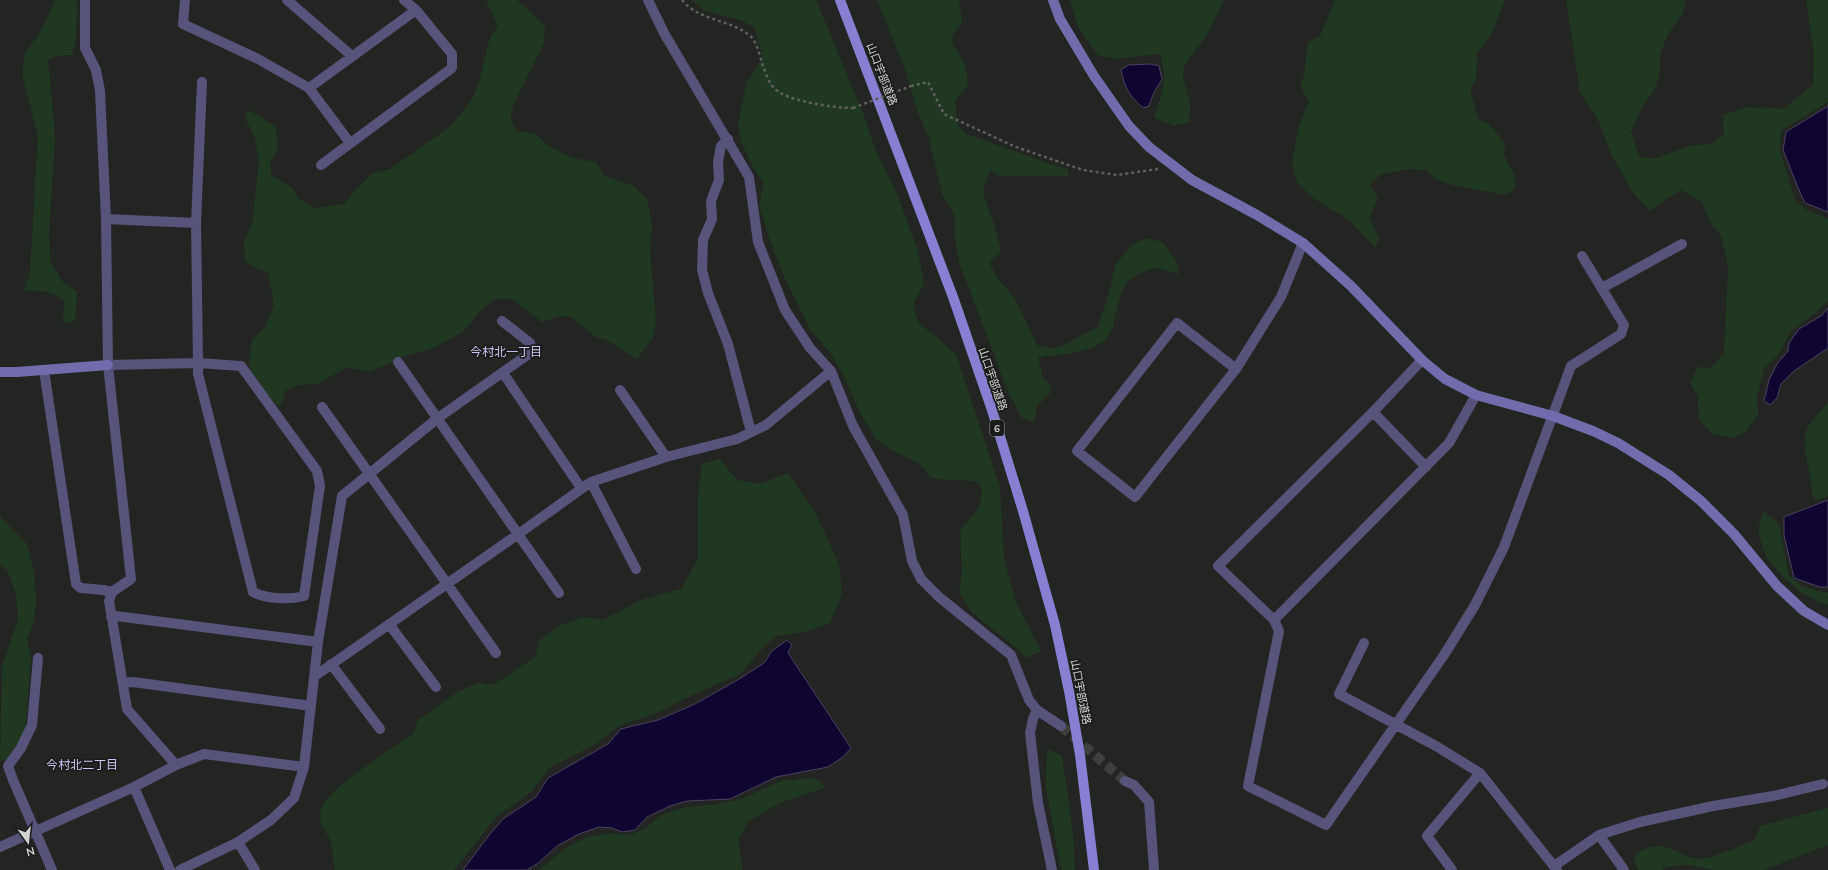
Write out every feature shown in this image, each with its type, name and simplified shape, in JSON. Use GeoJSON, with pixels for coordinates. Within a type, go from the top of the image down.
{"type":"FeatureCollection","features":[{"type":"Feature","properties":{"kind":"main road","name":"山口宇部道路"},"geometry":{"type":"LineString","coordinates":[[840,1],[953,297],[1023,511],[1055,626],[1069,691],[1082,769],[1094,870]]}},
{"type":"Feature","properties":{"kind":"street"},"geometry":{"type":"LineString","coordinates":[[85,0],[85,48],[96,70],[100,91],[106,219],[108,365],[131,579],[112,592],[108,601],[124,683],[127,709],[176,765]]}},
{"type":"Feature","properties":{"kind":"street"},"geometry":{"type":"LineString","coordinates":[[185,0],[183,24],[258,59],[309,88],[350,143]]}},
{"type":"Feature","properties":{"kind":"street"},"geometry":{"type":"LineString","coordinates":[[287,0],[352,56]]}},
{"type":"Feature","properties":{"kind":"street"},"geometry":{"type":"LineString","coordinates":[[321,165],[452,68],[452,54],[416,10],[404,0]]}},
{"type":"Feature","properties":{"kind":"street"},"geometry":{"type":"LineString","coordinates":[[648,0],[664,33],[728,139],[748,177],[758,242],[785,310],[810,348],[831,371],[853,426],[903,516],[912,561],[921,579],[939,597],[1011,655],[1029,700],[1037,710],[1061,726]]}},
{"type":"Feature","properties":{"kind":"street"},"geometry":{"type":"LineString","coordinates":[[1054,0],[1060,18],[1072,41],[1129,126],[1149,147],[1171,165],[1192,180],[1257,215],[1303,243],[1351,286],[1422,360],[1445,379],[1476,395],[1553,416],[1618,443],[1669,475],[1701,501],[1734,534],[1777,586],[1804,611],[1828,626]]}},
{"type":"Feature","properties":{"kind":"street"},"geometry":{"type":"LineString","coordinates":[[309,88],[416,10]]}},
{"type":"Feature","properties":{"kind":"street"},"geometry":{"type":"LineString","coordinates":[[0,372],[108,365],[198,363],[241,366],[317,471],[320,486],[304,596],[296,598],[261,597],[253,592],[198,374],[198,363],[196,223],[202,82]]}},
{"type":"Feature","properties":{"kind":"street"},"geometry":{"type":"LineString","coordinates":[[728,139],[721,146],[718,162],[719,180],[711,201],[712,219],[703,240],[702,270],[708,292],[728,344],[751,432]]}},
{"type":"Feature","properties":{"kind":"street"},"geometry":{"type":"LineString","coordinates":[[106,219],[196,223]]}},
{"type":"Feature","properties":{"kind":"street"},"geometry":{"type":"LineString","coordinates":[[1236,369],[1177,323],[1077,451],[1135,497],[1236,369],[1281,297],[1303,243]]}},
{"type":"Feature","properties":{"kind":"street"},"geometry":{"type":"LineString","coordinates":[[1602,288],[1682,244]]}},
{"type":"Feature","properties":{"kind":"street"},"geometry":{"type":"LineString","coordinates":[[1422,360],[1373,412],[1218,566],[1274,620],[1279,631],[1248,786],[1326,825],[1444,655],[1478,598],[1504,547],[1571,366],[1621,334],[1624,325],[1582,256]]}},
{"type":"Feature","properties":{"kind":"street"},"geometry":{"type":"LineString","coordinates":[[180,870],[238,842],[271,820],[294,798],[304,767],[318,642],[342,496],[438,418],[533,351],[530,343],[502,321]]}},
{"type":"Feature","properties":{"kind":"street"},"geometry":{"type":"LineString","coordinates":[[398,362],[438,418],[517,535],[559,593]]}},
{"type":"Feature","properties":{"kind":"street"},"geometry":{"type":"LineString","coordinates":[[44,370],[76,584],[81,588],[112,592]]}},
{"type":"Feature","properties":{"kind":"street"},"geometry":{"type":"LineString","coordinates":[[315,676],[448,584],[591,482],[666,457],[737,439],[766,425],[831,371]]}},
{"type":"Feature","properties":{"kind":"street"},"geometry":{"type":"LineString","coordinates":[[503,373],[581,488]]}},
{"type":"Feature","properties":{"kind":"street"},"geometry":{"type":"LineString","coordinates":[[620,390],[666,457]]}},
{"type":"Feature","properties":{"kind":"street"},"geometry":{"type":"LineString","coordinates":[[1274,620],[1449,443],[1476,395]]}},
{"type":"Feature","properties":{"kind":"street"},"geometry":{"type":"LineString","coordinates":[[322,406],[496,653]]}},
{"type":"Feature","properties":{"kind":"street"},"geometry":{"type":"LineString","coordinates":[[1373,412],[1426,467]]}},
{"type":"Feature","properties":{"kind":"street"},"geometry":{"type":"LineString","coordinates":[[591,482],[636,569]]}},
{"type":"Feature","properties":{"kind":"street"},"geometry":{"type":"LineString","coordinates":[[111,617],[116,616],[318,642]]}},
{"type":"Feature","properties":{"kind":"street"},"geometry":{"type":"LineString","coordinates":[[390,624],[436,687]]}},
{"type":"Feature","properties":{"kind":"street"},"geometry":{"type":"LineString","coordinates":[[1364,643],[1339,694],[1436,746],[1480,773],[1556,868],[1599,835],[1640,822],[1713,806],[1773,796],[1823,784]]}},
{"type":"Feature","properties":{"kind":"street"},"geometry":{"type":"LineString","coordinates":[[38,658],[32,725],[21,748],[8,766],[52,870]]}},
{"type":"Feature","properties":{"kind":"street"},"geometry":{"type":"LineString","coordinates":[[331,664],[380,729]]}},
{"type":"Feature","properties":{"kind":"street"},"geometry":{"type":"LineString","coordinates":[[124,683],[133,682],[311,706]]}},
{"type":"Feature","properties":{"kind":"street"},"geometry":{"type":"LineString","coordinates":[[1037,710],[1032,719],[1030,733],[1038,803],[1052,870]]}},
{"type":"Feature","properties":{"kind":"street"},"geometry":{"type":"LineString","coordinates":[[0,847],[134,787],[176,765],[204,754],[304,767]]}},
{"type":"Feature","properties":{"kind":"street"},"geometry":{"type":"LineString","coordinates":[[1452,870],[1427,836],[1480,773]]}},
{"type":"Feature","properties":{"kind":"street"},"geometry":{"type":"LineString","coordinates":[[1125,781],[1134,785],[1149,802],[1154,870]]}},
{"type":"Feature","properties":{"kind":"street"},"geometry":{"type":"LineString","coordinates":[[134,787],[170,870]]}},
{"type":"Feature","properties":{"kind":"street"},"geometry":{"type":"LineString","coordinates":[[1599,835],[1624,870]]}},
{"type":"Feature","properties":{"kind":"street"},"geometry":{"type":"LineString","coordinates":[[238,842],[255,870]]}},
{"type":"Feature","properties":{"kind":"path"},"geometry":{"type":"LineString","coordinates":[[682,0],[685,4],[706,17],[740,29],[751,37],[768,78],[776,90],[794,99],[853,108],[911,86],[928,82],[944,114],[1016,147],[1083,170],[1117,176],[1149,171],[1171,165]]}},
{"type":"Feature","properties":{"kind":"green space"},"geometry":{"type":"Polygon","coordinates":[[[55,0],[77,0],[76,38],[72,55],[56,56],[48,60],[55,136],[49,233],[50,261],[62,281],[77,292],[75,321],[63,323],[64,301],[55,294],[40,291],[24,291],[30,272],[38,136],[22,74],[25,54],[42,29],[55,0]]]}},
{"type":"Feature","properties":{"kind":"green space"},"geometry":{"type":"Polygon","coordinates":[[[486,0],[517,0],[545,26],[544,43],[514,103],[510,119],[517,131],[534,133],[549,146],[573,158],[596,162],[604,176],[632,185],[647,199],[652,225],[650,251],[656,323],[652,339],[637,359],[607,340],[596,337],[570,317],[559,316],[542,322],[512,299],[495,299],[479,312],[464,331],[434,348],[405,356],[370,372],[347,367],[318,384],[297,385],[285,391],[282,403],[278,406],[253,380],[249,364],[252,340],[265,328],[274,305],[268,272],[256,268],[245,261],[244,241],[252,225],[259,163],[255,138],[245,118],[248,110],[276,127],[278,148],[270,163],[271,175],[291,187],[299,199],[315,208],[344,204],[358,187],[373,173],[390,169],[451,126],[472,99],[479,82],[490,37],[498,26],[486,0]]]}},
{"type":"Feature","properties":{"kind":"green space"},"geometry":{"type":"Polygon","coordinates":[[[692,0],[816,0],[863,113],[876,151],[896,191],[918,251],[924,284],[913,304],[918,322],[956,354],[1000,488],[1004,559],[1016,602],[1041,651],[1026,658],[972,612],[959,593],[962,574],[960,531],[980,506],[982,489],[975,481],[931,478],[919,463],[895,452],[877,440],[860,413],[844,376],[832,355],[810,329],[785,279],[771,243],[759,205],[764,183],[755,171],[741,142],[738,124],[747,82],[763,58],[755,29],[743,21],[703,10],[692,0]]]}},
{"type":"Feature","properties":{"kind":"green space"},"geometry":{"type":"Polygon","coordinates":[[[877,0],[959,0],[962,22],[954,34],[953,43],[965,65],[968,85],[955,101],[957,124],[966,134],[1068,170],[1068,176],[999,176],[991,170],[985,185],[984,192],[986,203],[995,227],[1001,251],[989,263],[1000,281],[1015,299],[1037,345],[1052,349],[1062,346],[1098,327],[1110,290],[1115,265],[1132,245],[1146,238],[1162,242],[1177,262],[1179,274],[1156,268],[1140,273],[1126,283],[1119,299],[1113,327],[1106,340],[1094,347],[1068,354],[1038,357],[1043,378],[1050,384],[1051,392],[1037,406],[1034,422],[1022,418],[1009,394],[959,262],[955,237],[955,216],[942,194],[929,138],[918,113],[906,72],[877,0]]]}},
{"type":"Feature","properties":{"kind":"green space"},"geometry":{"type":"Polygon","coordinates":[[[1070,0],[1224,0],[1207,35],[1184,66],[1183,77],[1190,102],[1189,122],[1174,126],[1154,117],[1162,93],[1164,79],[1160,54],[1115,59],[1098,55],[1077,25],[1070,0]]]}},
{"type":"Feature","properties":{"kind":"green space"},"geometry":{"type":"Polygon","coordinates":[[[1335,0],[1505,0],[1492,33],[1477,54],[1476,80],[1470,89],[1478,119],[1489,124],[1505,143],[1504,155],[1515,176],[1515,188],[1505,195],[1452,185],[1435,179],[1427,170],[1410,169],[1381,174],[1370,185],[1378,198],[1369,218],[1379,239],[1375,247],[1349,220],[1313,198],[1297,182],[1292,163],[1299,125],[1309,102],[1301,87],[1305,70],[1308,43],[1320,36],[1335,0]]]}},
{"type":"Feature","properties":{"kind":"green space"},"geometry":{"type":"Polygon","coordinates":[[[1566,0],[1686,0],[1682,14],[1667,36],[1660,55],[1660,68],[1656,88],[1642,107],[1631,131],[1639,157],[1654,159],[1692,145],[1712,144],[1724,134],[1723,115],[1748,107],[1783,109],[1813,85],[1814,53],[1806,0],[1828,0],[1828,102],[1781,131],[1780,151],[1795,200],[1806,210],[1828,219],[1828,300],[1817,312],[1791,331],[1779,354],[1764,369],[1757,397],[1758,414],[1747,431],[1733,438],[1712,434],[1699,419],[1698,396],[1690,383],[1698,367],[1710,368],[1724,353],[1728,267],[1722,237],[1712,225],[1702,202],[1681,190],[1649,211],[1632,191],[1611,154],[1600,124],[1580,92],[1566,0]]]}},
{"type":"Feature","properties":{"kind":"green space"},"geometry":{"type":"Polygon","coordinates":[[[1828,402],[1828,496],[1816,500],[1812,495],[1805,440],[1809,425],[1828,402]]]}},
{"type":"Feature","properties":{"kind":"green space"},"geometry":{"type":"Polygon","coordinates":[[[720,459],[737,480],[760,484],[788,473],[815,512],[839,564],[842,594],[830,623],[805,632],[776,636],[761,650],[740,674],[692,695],[655,714],[620,725],[596,744],[550,767],[531,792],[496,817],[454,870],[335,870],[331,843],[322,825],[320,816],[321,809],[325,801],[347,780],[414,733],[418,720],[459,691],[479,683],[493,685],[535,657],[540,640],[561,625],[583,617],[603,620],[641,600],[681,589],[698,559],[698,495],[702,464],[720,459]]]}},
{"type":"Feature","properties":{"kind":"green space"},"geometry":{"type":"Polygon","coordinates":[[[1763,511],[1779,524],[1789,576],[1803,587],[1828,593],[1828,605],[1819,602],[1801,592],[1783,577],[1766,557],[1758,530],[1763,511]]]}},
{"type":"Feature","properties":{"kind":"green space"},"geometry":{"type":"Polygon","coordinates":[[[0,516],[27,544],[34,571],[36,601],[34,620],[27,640],[31,657],[24,747],[15,757],[0,761],[2,667],[18,619],[16,594],[8,572],[0,564],[0,516]]]}},
{"type":"Feature","properties":{"kind":"green space"},"geometry":{"type":"Polygon","coordinates":[[[1047,749],[1062,756],[1073,833],[1075,870],[1061,870],[1046,788],[1047,749]]]}},
{"type":"Feature","properties":{"kind":"green space"},"geometry":{"type":"Polygon","coordinates":[[[814,778],[826,787],[780,803],[749,821],[738,840],[743,870],[539,870],[564,849],[587,837],[609,833],[630,835],[646,828],[663,814],[687,807],[718,804],[741,799],[781,781],[814,778]]]}},
{"type":"Feature","properties":{"kind":"green space"},"geometry":{"type":"Polygon","coordinates":[[[1828,808],[1828,845],[1764,870],[1715,870],[1688,865],[1667,867],[1661,870],[1639,870],[1634,862],[1637,853],[1647,848],[1657,846],[1664,846],[1692,858],[1703,859],[1726,852],[1755,840],[1760,826],[1828,808]]]}},
{"type":"Feature","properties":{"kind":"shaded area"},"geometry":{"type":"Polygon","coordinates":[[[1150,64],[1159,66],[1162,79],[1154,92],[1149,106],[1143,108],[1128,91],[1121,70],[1128,65],[1150,64]]]}},
{"type":"Feature","properties":{"kind":"shaded area"},"geometry":{"type":"Polygon","coordinates":[[[1828,106],[1828,212],[1805,203],[1783,150],[1786,132],[1828,106]]]}},
{"type":"Feature","properties":{"kind":"shaded area"},"geometry":{"type":"Polygon","coordinates":[[[1828,308],[1828,348],[1794,371],[1781,384],[1777,398],[1770,405],[1764,401],[1769,380],[1777,364],[1788,351],[1789,343],[1799,329],[1821,316],[1828,308]]]}},
{"type":"Feature","properties":{"kind":"shaded area"},"geometry":{"type":"Polygon","coordinates":[[[1828,500],[1828,587],[1820,587],[1794,578],[1784,535],[1784,517],[1828,500]]]}},
{"type":"Feature","properties":{"kind":"shaded area"},"geometry":{"type":"Polygon","coordinates":[[[787,640],[792,645],[788,653],[851,748],[843,757],[828,767],[776,777],[730,799],[687,801],[670,806],[647,817],[635,830],[622,832],[612,828],[599,827],[579,834],[557,846],[537,864],[527,870],[463,870],[503,819],[536,797],[548,778],[608,744],[621,729],[658,720],[695,704],[741,678],[764,663],[772,651],[787,640]]]}},
{"type":"Feature","properties":{"kind":"tunnel"},"geometry":{"type":"LineString","coordinates":[[1061,726],[1125,781]]}},
{"type":"Feature","properties":{"kind":"district","name":"今村北一丁目"},"geometry":{"type":"Point","coordinates":[506,351]}},
{"type":"Feature","properties":{"kind":"district","name":"今村北二丁目"},"geometry":{"type":"Point","coordinates":[82,764]}}]}
